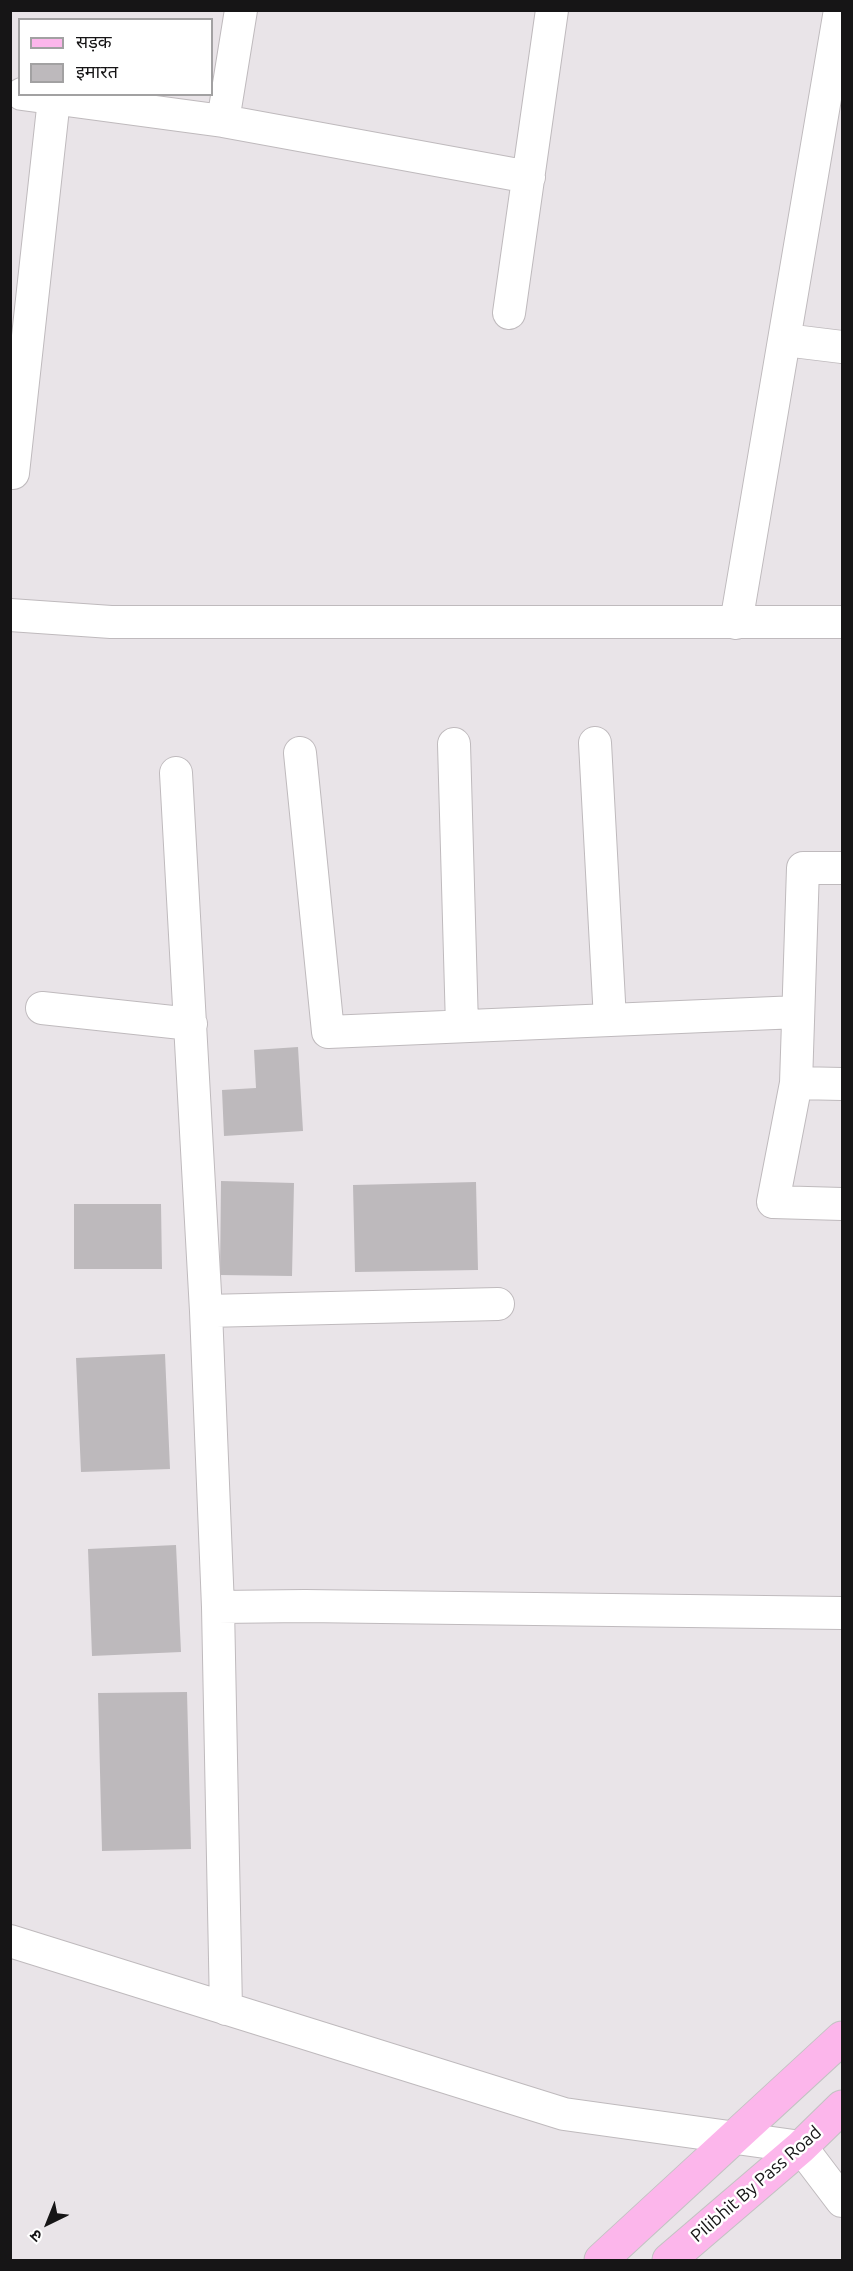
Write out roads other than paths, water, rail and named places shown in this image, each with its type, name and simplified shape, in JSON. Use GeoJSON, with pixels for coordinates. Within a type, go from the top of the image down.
{"type":"FeatureCollection","features":[{"type":"Feature","properties":{"kind":"main road"},"geometry":{"type":"LineString","coordinates":[[601,2260],[737,2138],[843,2038]]}},
{"type":"Feature","properties":{"kind":"main road","name":"Pilibhit By Pass Road"},"geometry":{"type":"LineString","coordinates":[[669,2260],[801,2147],[843,2107]]}},
{"type":"Feature","properties":{"kind":"street"},"geometry":{"type":"LineString","coordinates":[[224,121],[241,10]]}},
{"type":"Feature","properties":{"kind":"street"},"geometry":{"type":"LineString","coordinates":[[509,313],[552,10]]}},
{"type":"Feature","properties":{"kind":"street"},"geometry":{"type":"LineString","coordinates":[[736,623],[785,340],[829,166],[840,10]]}},
{"type":"Feature","properties":{"kind":"street"},"geometry":{"type":"LineString","coordinates":[[34,96],[224,121],[529,177]]}},
{"type":"Feature","properties":{"kind":"street"},"geometry":{"type":"LineString","coordinates":[[10,472],[13,473],[20,323],[54,99]]}},
{"type":"Feature","properties":{"kind":"street"},"geometry":{"type":"LineString","coordinates":[[785,340],[843,347]]}},
{"type":"Feature","properties":{"kind":"street"},"geometry":{"type":"LineString","coordinates":[[10,615],[111,622],[843,622]]}},
{"type":"Feature","properties":{"kind":"street"},"geometry":{"type":"LineString","coordinates":[[595,743],[610,1020]]}},
{"type":"Feature","properties":{"kind":"street"},"geometry":{"type":"LineString","coordinates":[[454,744],[462,1026]]}},
{"type":"Feature","properties":{"kind":"street"},"geometry":{"type":"LineString","coordinates":[[300,753],[328,1032],[798,1012]]}},
{"type":"Feature","properties":{"kind":"street"},"geometry":{"type":"LineString","coordinates":[[176,773],[206,1311],[218,1608],[226,2009]]}},
{"type":"Feature","properties":{"kind":"street"},"geometry":{"type":"LineString","coordinates":[[843,868],[803,868],[796,1083],[773,1202],[843,1204]]}},
{"type":"Feature","properties":{"kind":"street"},"geometry":{"type":"LineString","coordinates":[[42,1008],[191,1024]]}},
{"type":"Feature","properties":{"kind":"street"},"geometry":{"type":"LineString","coordinates":[[796,1083],[843,1084]]}},
{"type":"Feature","properties":{"kind":"street"},"geometry":{"type":"LineString","coordinates":[[206,1311],[498,1304]]}},
{"type":"Feature","properties":{"kind":"street"},"geometry":{"type":"LineString","coordinates":[[218,1608],[305,1606],[843,1613]]}},
{"type":"Feature","properties":{"kind":"street"},"geometry":{"type":"LineString","coordinates":[[10,1941],[564,2114],[801,2147],[843,2201]]}}]}
